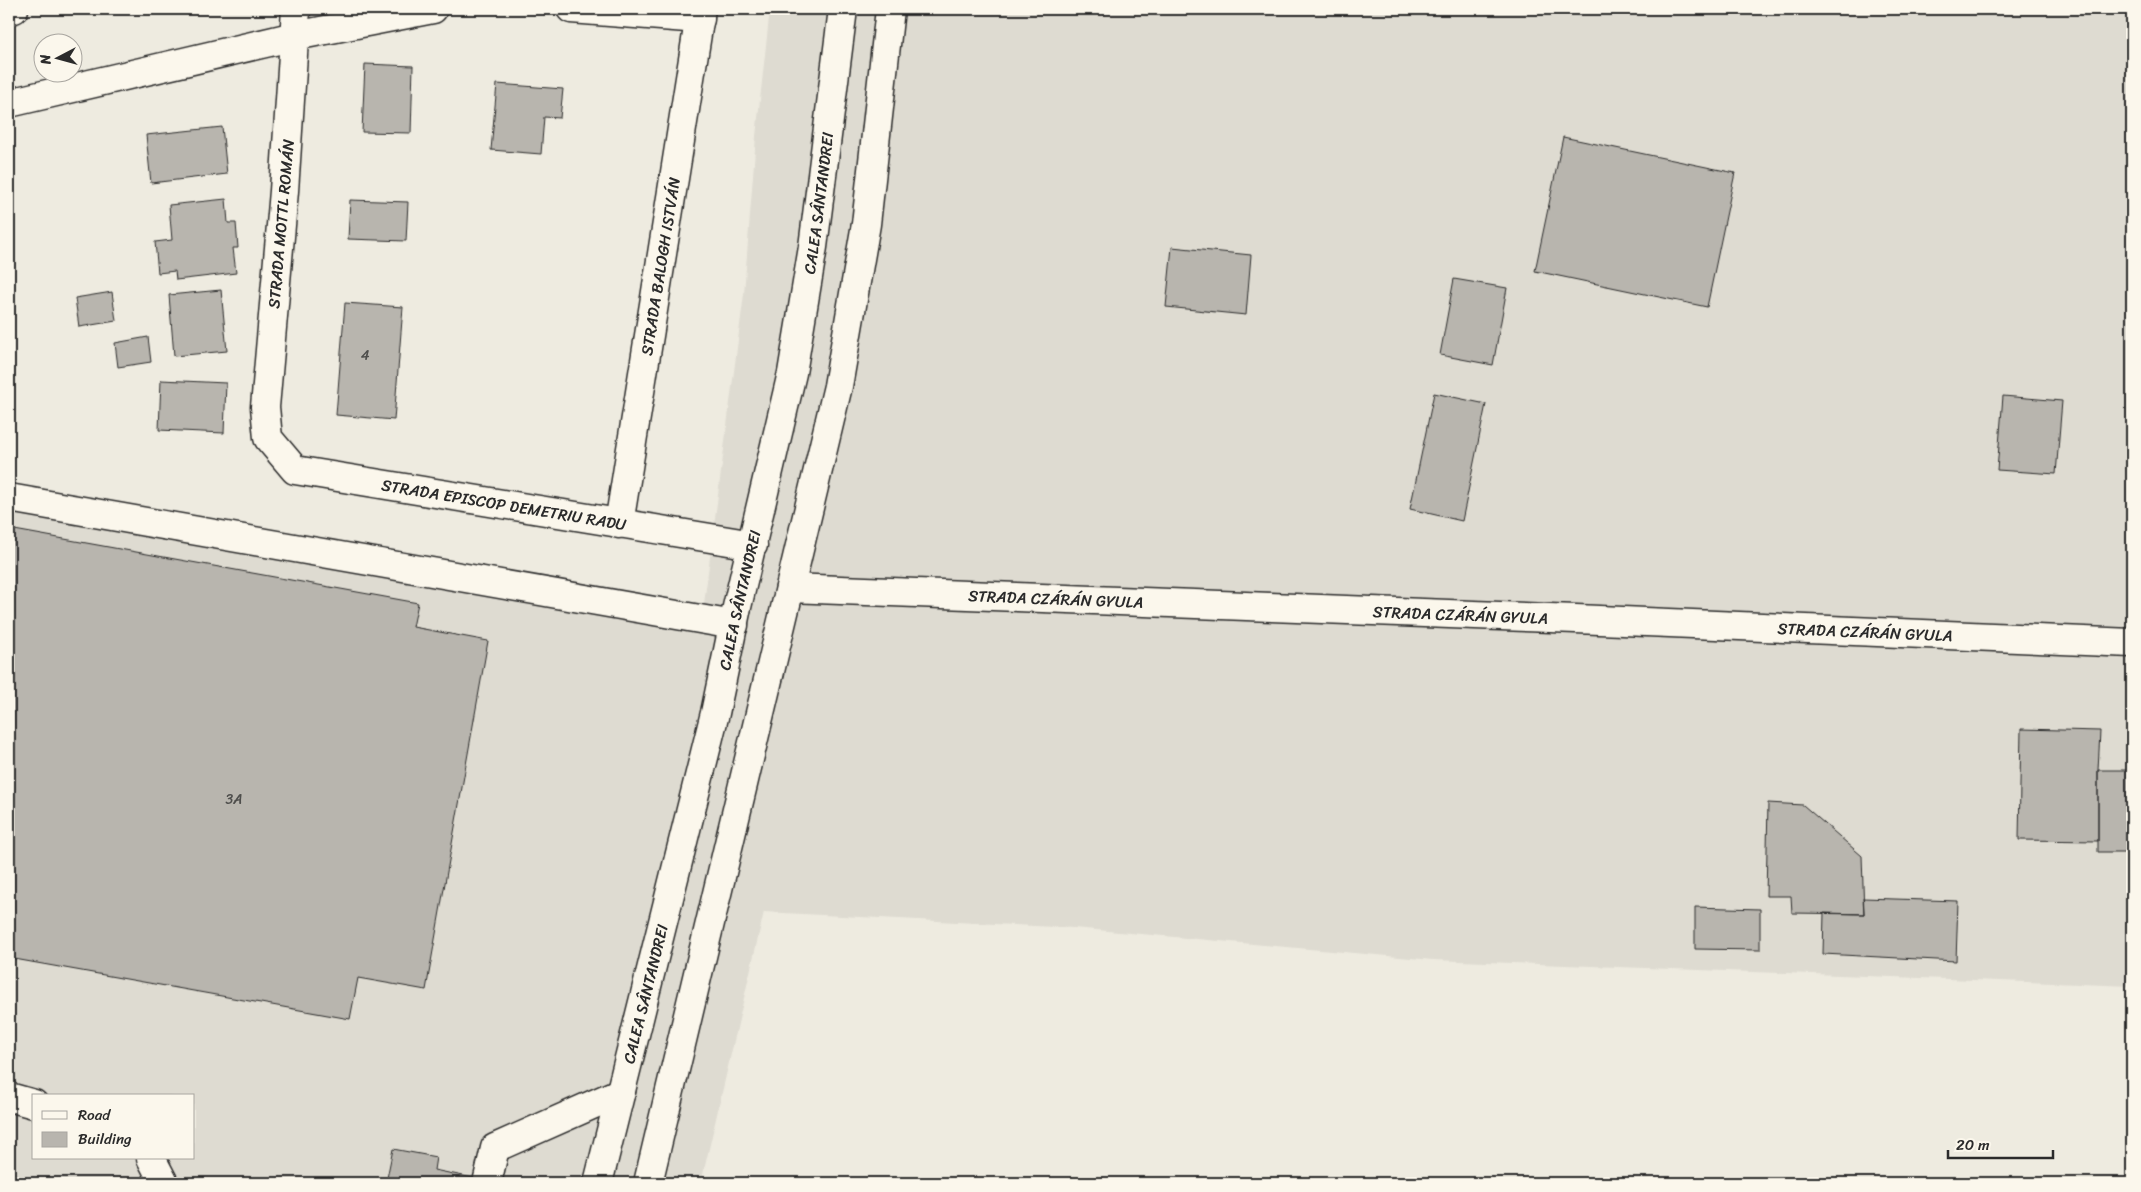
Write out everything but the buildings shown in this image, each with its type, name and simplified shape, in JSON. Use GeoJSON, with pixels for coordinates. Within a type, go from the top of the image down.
{"type":"FeatureCollection","features":[{"type":"Feature","properties":{"kind":"main road"},"geometry":{"type":"LineString","coordinates":[[9,10],[14,9]]}},
{"type":"Feature","properties":{"kind":"main road","name":"STRADA MOTTL ROMÁN"},"geometry":{"type":"LineString","coordinates":[[268,438],[265,407],[284,191],[296,9]]}},
{"type":"Feature","properties":{"kind":"main road"},"geometry":{"type":"LineString","coordinates":[[9,103],[295,36],[433,9]]}},
{"type":"Feature","properties":{"kind":"main road"},"geometry":{"type":"LineString","coordinates":[[571,9],[701,14]]}},
{"type":"Feature","properties":{"kind":"main road","name":"CALEA SÂNTANDREI"},"geometry":{"type":"LineString","coordinates":[[598,1183],[712,723],[792,373],[810,266],[843,9]]}},
{"type":"Feature","properties":{"kind":"main road"},"geometry":{"type":"LineString","coordinates":[[648,1183],[842,367],[866,224],[890,9]]}},
{"type":"Feature","properties":{"kind":"main road","name":"STRADA BALOGH ISTVÁN"},"geometry":{"type":"LineString","coordinates":[[619,524],[701,14]]}},
{"type":"Feature","properties":{"kind":"main road","name":"STRADA EPISCOP DEMETRIU RADU"},"geometry":{"type":"LineString","coordinates":[[268,438],[295,470],[752,545]]}},
{"type":"Feature","properties":{"kind":"main road"},"geometry":{"type":"LineString","coordinates":[[9,498],[734,625]]}},
{"type":"Feature","properties":{"kind":"main road","name":"STRADA CZÁRÁN GYULA"},"geometry":{"type":"LineString","coordinates":[[790,588],[1576,618],[2132,643]]}},
{"type":"Feature","properties":{"kind":"main road"},"geometry":{"type":"LineString","coordinates":[[487,1183],[495,1148],[621,1092]]}},
{"type":"Feature","properties":{"kind":"main road"},"geometry":{"type":"LineString","coordinates":[[9,1097],[32,1103]]}},
{"type":"Feature","properties":{"kind":"main road"},"geometry":{"type":"LineString","coordinates":[[152,1160],[164,1183]]}},
{"type":"Feature","properties":{"kind":"shaded area"},"geometry":{"type":"Polygon","coordinates":[[[770,9],[2132,9],[2132,986],[1433,960],[1074,928],[764,912],[701,1183],[9,1183],[9,498],[702,619],[744,294],[756,136],[770,9]]]}}]}
